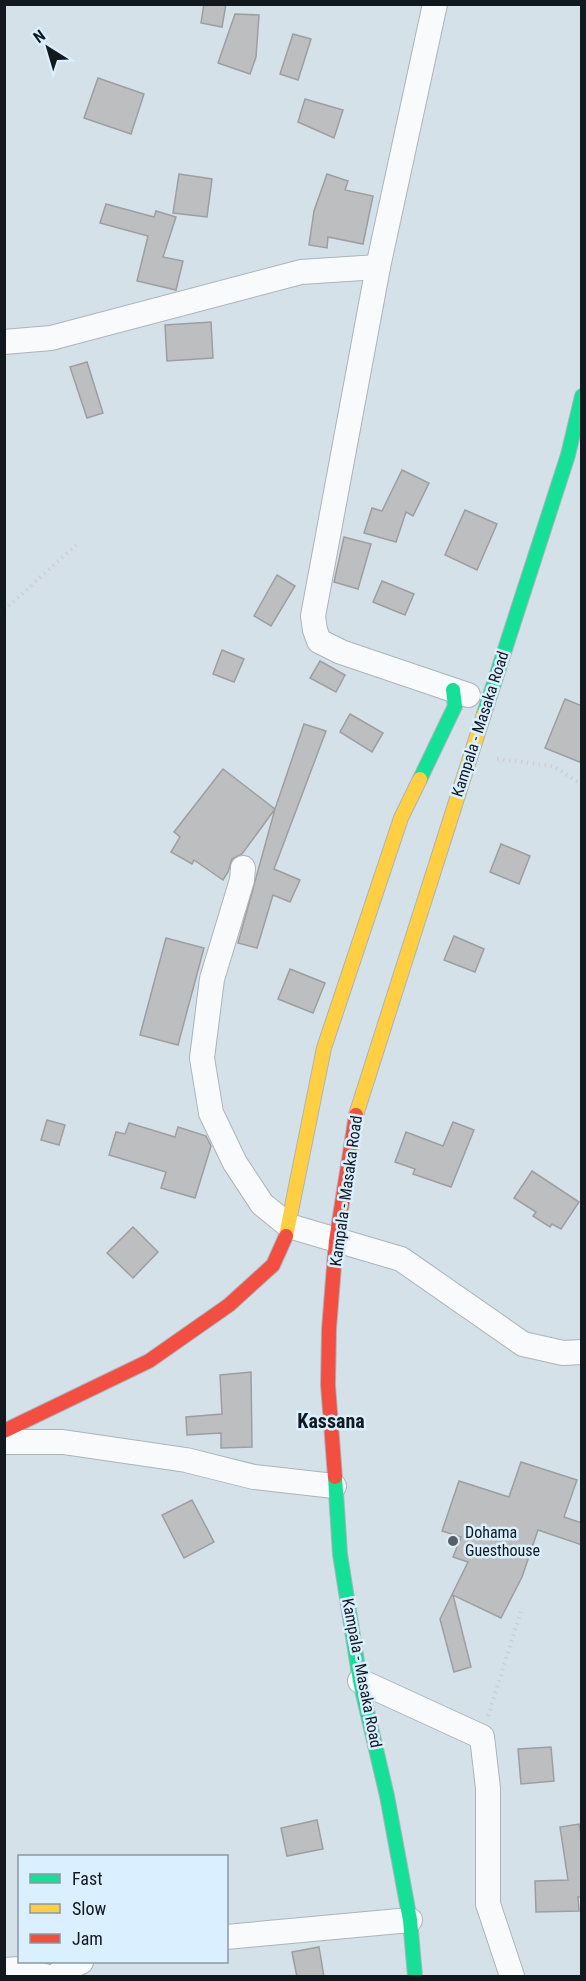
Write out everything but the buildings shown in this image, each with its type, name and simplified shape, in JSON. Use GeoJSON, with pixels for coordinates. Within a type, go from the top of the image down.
{"type":"FeatureCollection","features":[{"type":"Feature","properties":{"kind":"main road","name":"Kampala - Masaka Road"},"geometry":{"type":"LineString","coordinates":[[415,1977],[410,1920],[387,1796],[360,1681],[340,1554],[328,1386],[329,1329],[336,1241],[354,1123],[487,701],[568,455],[582,396]]}},
{"type":"Feature","properties":{"kind":"main road"},"geometry":{"type":"LineString","coordinates":[[4,1431],[149,1361],[229,1305],[273,1265],[282,1249],[289,1226],[301,1151],[324,1048],[401,819],[455,706],[453,690]]}},
{"type":"Feature","properties":{"kind":"street"},"geometry":{"type":"LineString","coordinates":[[435,4],[378,267],[314,616],[315,630],[319,641],[341,652],[487,701]]}},
{"type":"Feature","properties":{"kind":"street"},"geometry":{"type":"LineString","coordinates":[[4,342],[51,338],[301,272],[378,267]]}},
{"type":"Feature","properties":{"kind":"street"},"geometry":{"type":"LineString","coordinates":[[243,868],[240,889],[212,979],[202,1058],[211,1113],[235,1163],[262,1204],[289,1226],[401,1259],[523,1344],[563,1353],[582,1353]]}},
{"type":"Feature","properties":{"kind":"street"},"geometry":{"type":"LineString","coordinates":[[4,1442],[63,1442],[186,1460],[254,1477],[334,1486]]}},
{"type":"Feature","properties":{"kind":"street"},"geometry":{"type":"LineString","coordinates":[[360,1681],[482,1737],[488,1788],[488,1904],[512,1977]]}},
{"type":"Feature","properties":{"kind":"street"},"geometry":{"type":"LineString","coordinates":[[228,1937],[410,1920]]}},
{"type":"Feature","properties":{"kind":"street"},"geometry":{"type":"LineString","coordinates":[[56,1977],[64,1968],[78,1963]]}},
{"type":"Feature","properties":{"kind":"street"},"geometry":{"type":"LineString","coordinates":[[4,1970],[19,1969],[45,1977]]}},
{"type":"Feature","properties":{"kind":"path"},"geometry":{"type":"LineString","coordinates":[[4,610],[76,545]]}},
{"type":"Feature","properties":{"kind":"path"},"geometry":{"type":"LineString","coordinates":[[470,757],[517,760],[553,766],[582,785]]}},
{"type":"Feature","properties":{"kind":"path"},"geometry":{"type":"LineString","coordinates":[[482,1737],[521,1611]]}},
{"type":"Feature","properties":{"kind":"traffic: fast"},"geometry":{"type":"LineString","coordinates":[[484,714],[568,455],[582,396]]}},
{"type":"Feature","properties":{"kind":"traffic: fast"},"geometry":{"type":"LineString","coordinates":[[420,779],[455,706],[453,690]]}},
{"type":"Feature","properties":{"kind":"traffic: fast"},"geometry":{"type":"LineString","coordinates":[[335,1477],[340,1554],[360,1681],[387,1796],[410,1920],[415,1976]]}},
{"type":"Feature","properties":{"kind":"traffic: slow"},"geometry":{"type":"LineString","coordinates":[[356,1115],[484,714]]}},
{"type":"Feature","properties":{"kind":"traffic: slow"},"geometry":{"type":"LineString","coordinates":[[286,1236],[324,1048],[401,818],[420,779]]}},
{"type":"Feature","properties":{"kind":"traffic: jam"},"geometry":{"type":"LineString","coordinates":[[335,1477],[328,1385],[329,1329],[336,1241],[356,1115]]}},
{"type":"Feature","properties":{"kind":"traffic: jam"},"geometry":{"type":"LineString","coordinates":[[4,1431],[149,1361],[229,1305],[273,1265],[286,1236]]}},
{"type":"Feature","properties":{"kind":"place","name":"Dohama Guesthouse"},"geometry":{"type":"Point","coordinates":[453,1541]}},
{"type":"Feature","properties":{"kind":"district","name":"Kassana"},"geometry":{"type":"Point","coordinates":[331,1421]}}]}
